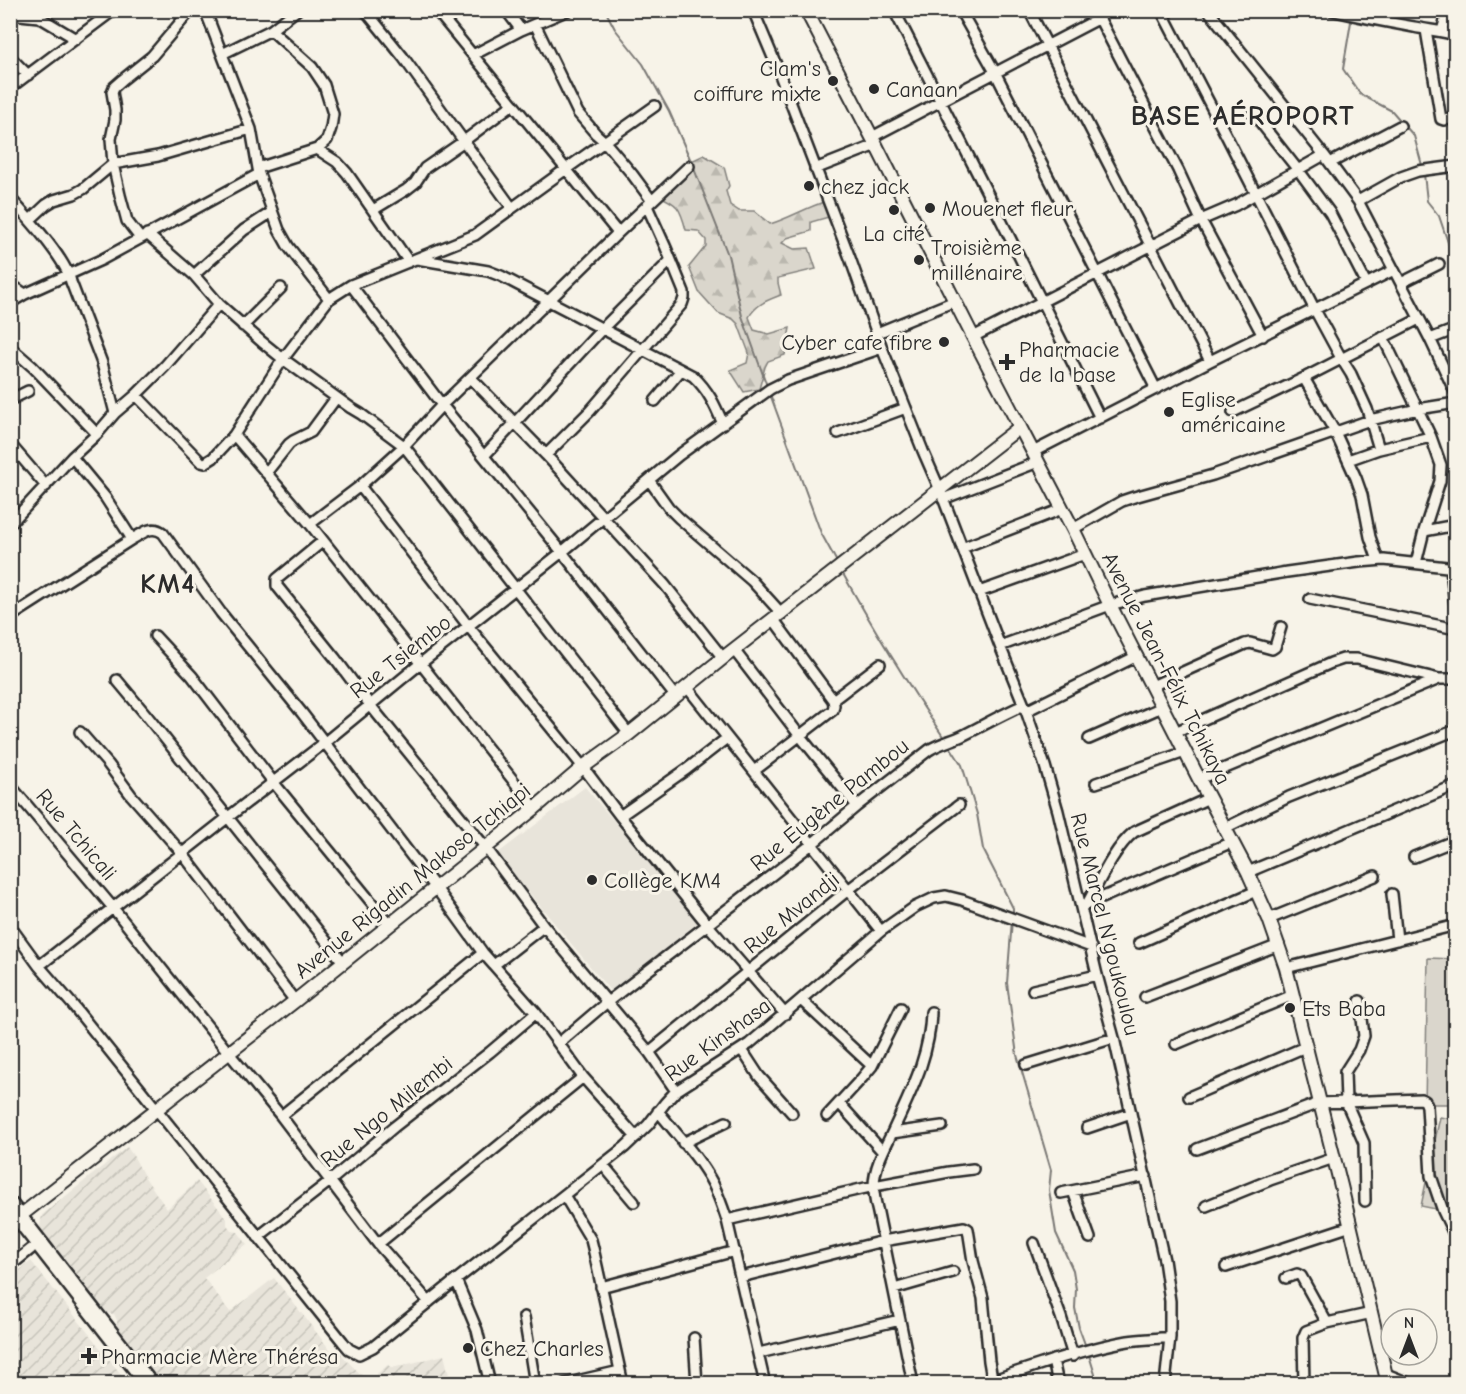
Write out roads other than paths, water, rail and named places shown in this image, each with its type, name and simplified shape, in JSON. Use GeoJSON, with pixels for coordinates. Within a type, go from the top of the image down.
{"type":"FeatureCollection","features":[{"type":"Feature","properties":{"kind":"highway"},"geometry":{"type":"LineString","coordinates":[[12,1217],[31,1249],[138,1383]]}},
{"type":"Feature","properties":{"kind":"highway"},"geometry":{"type":"LineString","coordinates":[[12,1217],[149,1383]]}},
{"type":"Feature","properties":{"kind":"street"},"geometry":{"type":"LineString","coordinates":[[10,88],[114,10]]}},
{"type":"Feature","properties":{"kind":"street"},"geometry":{"type":"LineString","coordinates":[[190,10],[152,56],[114,87],[112,92],[116,110],[111,139],[113,164],[128,221],[143,236],[194,275],[219,304],[282,359],[404,446],[629,734]]}},
{"type":"Feature","properties":{"kind":"street"},"geometry":{"type":"LineString","coordinates":[[222,54],[271,30],[297,10]]}},
{"type":"Feature","properties":{"kind":"street"},"geometry":{"type":"LineString","coordinates":[[365,10],[403,57],[512,208]]}},
{"type":"Feature","properties":{"kind":"street"},"geometry":{"type":"LineString","coordinates":[[436,10],[618,232]]}},
{"type":"Feature","properties":{"kind":"street"},"geometry":{"type":"LineString","coordinates":[[506,10],[521,30]]}},
{"type":"Feature","properties":{"kind":"street"},"geometry":{"type":"LineString","coordinates":[[473,55],[521,30],[568,10]]}},
{"type":"Feature","properties":{"kind":"street","name":"Rue Marcel N'goukoulou"},"geometry":{"type":"LineString","coordinates":[[753,10],[777,67],[882,348],[1025,708],[1045,766],[1084,905],[1097,975],[1114,1038],[1164,1260],[1170,1301],[1170,1337],[1165,1383]]}},
{"type":"Feature","properties":{"kind":"street","name":"Avenue Jean-Félix Tchikaya"},"geometry":{"type":"LineString","coordinates":[[806,10],[1248,872],[1269,919],[1293,995],[1387,1379]]}},
{"type":"Feature","properties":{"kind":"street"},"geometry":{"type":"LineString","coordinates":[[894,10],[996,208],[1100,418]]}},
{"type":"Feature","properties":{"kind":"street"},"geometry":{"type":"LineString","coordinates":[[960,10],[994,72],[1155,389]]}},
{"type":"Feature","properties":{"kind":"street"},"geometry":{"type":"LineString","coordinates":[[1029,10],[1210,362]]}},
{"type":"Feature","properties":{"kind":"street"},"geometry":{"type":"LineString","coordinates":[[1161,10],[1255,195],[1356,385],[1379,449]]}},
{"type":"Feature","properties":{"kind":"street"},"geometry":{"type":"LineString","coordinates":[[1208,10],[1358,201],[1430,339],[1455,394]]}},
{"type":"Feature","properties":{"kind":"street"},"geometry":{"type":"LineString","coordinates":[[1331,10],[1376,15],[1426,30],[1455,34]]}},
{"type":"Feature","properties":{"kind":"street"},"geometry":{"type":"LineString","coordinates":[[1442,31],[1448,10]]}},
{"type":"Feature","properties":{"kind":"street"},"geometry":{"type":"LineString","coordinates":[[210,12],[222,54],[251,129],[258,171],[279,230],[288,246],[329,299]]}},
{"type":"Feature","properties":{"kind":"street"},"geometry":{"type":"LineString","coordinates":[[10,14],[39,17],[76,39]]}},
{"type":"Feature","properties":{"kind":"street"},"geometry":{"type":"LineString","coordinates":[[815,169],[874,141],[941,101],[1047,45],[1096,15],[1263,336]]}},
{"type":"Feature","properties":{"kind":"street"},"geometry":{"type":"LineString","coordinates":[[535,24],[578,113],[632,174],[649,204],[684,292],[682,304],[590,411],[546,455]]}},
{"type":"Feature","properties":{"kind":"street"},"geometry":{"type":"LineString","coordinates":[[10,303],[101,260],[258,171],[317,148],[327,140],[333,114],[324,85],[312,68],[271,30]]}},
{"type":"Feature","properties":{"kind":"street"},"geometry":{"type":"LineString","coordinates":[[1426,30],[1441,119],[1455,118]]}},
{"type":"Feature","properties":{"kind":"street"},"geometry":{"type":"LineString","coordinates":[[10,57],[28,75]]}},
{"type":"Feature","properties":{"kind":"street"},"geometry":{"type":"LineString","coordinates":[[373,210],[406,190],[415,183],[425,168],[513,104]]}},
{"type":"Feature","properties":{"kind":"street"},"geometry":{"type":"LineString","coordinates":[[136,395],[203,463],[207,462],[234,435],[282,359],[329,299],[351,285],[475,235],[655,106]]}},
{"type":"Feature","properties":{"kind":"street"},"geometry":{"type":"LineString","coordinates":[[1253,113],[1330,213],[1366,283]]}},
{"type":"Feature","properties":{"kind":"street"},"geometry":{"type":"LineString","coordinates":[[973,337],[1201,220],[1236,205],[1298,170],[1400,126]]}},
{"type":"Feature","properties":{"kind":"street"},"geometry":{"type":"LineString","coordinates":[[30,220],[54,200],[83,189],[113,164],[158,156],[251,129]]}},
{"type":"Feature","properties":{"kind":"street"},"geometry":{"type":"LineString","coordinates":[[317,148],[337,162],[413,261],[488,270],[603,328],[693,376],[711,397],[723,424]]}},
{"type":"Feature","properties":{"kind":"street"},"geometry":{"type":"LineString","coordinates":[[310,524],[360,486],[404,446],[442,405],[618,232],[689,166]]}},
{"type":"Feature","properties":{"kind":"street"},"geometry":{"type":"LineString","coordinates":[[1358,201],[1401,177],[1418,171],[1455,166]]}},
{"type":"Feature","properties":{"kind":"street"},"geometry":{"type":"LineString","coordinates":[[10,198],[53,249],[69,274],[102,363],[115,413]]}},
{"type":"Feature","properties":{"kind":"street"},"geometry":{"type":"LineString","coordinates":[[194,275],[244,230],[272,212]]}},
{"type":"Feature","properties":{"kind":"street"},"geometry":{"type":"LineString","coordinates":[[484,456],[603,328],[671,260]]}},
{"type":"Feature","properties":{"kind":"street"},"geometry":{"type":"LineString","coordinates":[[1401,283],[1439,264]]}},
{"type":"Feature","properties":{"kind":"street"},"geometry":{"type":"LineString","coordinates":[[942,495],[1035,457],[1100,418],[1155,389],[1394,270]]}},
{"type":"Feature","properties":{"kind":"street"},"geometry":{"type":"LineString","coordinates":[[10,284],[25,294]]}},
{"type":"Feature","properties":{"kind":"street"},"geometry":{"type":"LineString","coordinates":[[351,285],[442,405],[675,696]]}},
{"type":"Feature","properties":{"kind":"street"},"geometry":{"type":"LineString","coordinates":[[243,326],[281,288]]}},
{"type":"Feature","properties":{"kind":"street"},"geometry":{"type":"LineString","coordinates":[[877,333],[955,301]]}},
{"type":"Feature","properties":{"kind":"street"},"geometry":{"type":"LineString","coordinates":[[10,524],[115,413],[165,366],[219,304]]}},
{"type":"Feature","properties":{"kind":"street"},"geometry":{"type":"LineString","coordinates":[[1233,412],[1419,319]]}},
{"type":"Feature","properties":{"kind":"street"},"geometry":{"type":"LineString","coordinates":[[1430,339],[1455,329]]}},
{"type":"Feature","properties":{"kind":"street"},"geometry":{"type":"LineString","coordinates":[[1383,337],[1431,437],[1441,465],[1440,481],[1416,563]]}},
{"type":"Feature","properties":{"kind":"street"},"geometry":{"type":"LineString","coordinates":[[10,347],[33,367],[97,434]]}},
{"type":"Feature","properties":{"kind":"street","name":"Rue Tsiembo"},"geometry":{"type":"LineString","coordinates":[[39,966],[324,744],[679,455],[770,389],[788,380],[882,348]]}},
{"type":"Feature","properties":{"kind":"street"},"geometry":{"type":"LineString","coordinates":[[656,401],[681,370]]}},
{"type":"Feature","properties":{"kind":"street"},"geometry":{"type":"LineString","coordinates":[[471,378],[604,517],[665,585],[723,658]]}},
{"type":"Feature","properties":{"kind":"street"},"geometry":{"type":"LineString","coordinates":[[1304,378],[1335,432],[1356,478],[1378,560]]}},
{"type":"Feature","properties":{"kind":"street"},"geometry":{"type":"LineString","coordinates":[[10,400],[28,391]]}},
{"type":"Feature","properties":{"kind":"street"},"geometry":{"type":"LineString","coordinates":[[266,473],[289,444],[311,432],[336,398]]}},
{"type":"Feature","properties":{"kind":"street"},"geometry":{"type":"LineString","coordinates":[[1073,529],[1122,501],[1134,497],[1213,475],[1370,420],[1455,403]]}},
{"type":"Feature","properties":{"kind":"street"},"geometry":{"type":"LineString","coordinates":[[838,433],[906,408]]}},
{"type":"Feature","properties":{"kind":"street","name":"Avenue Rigadin Makoso Tchiapi"},"geometry":{"type":"LineString","coordinates":[[12,1217],[295,1001],[583,767],[629,734],[723,658],[830,575],[942,495],[1020,427]]}},
{"type":"Feature","properties":{"kind":"street"},"geometry":{"type":"LineString","coordinates":[[234,435],[310,524],[535,808]]}},
{"type":"Feature","properties":{"kind":"street"},"geometry":{"type":"LineString","coordinates":[[1348,460],[1379,449],[1431,437]]}},
{"type":"Feature","properties":{"kind":"street"},"geometry":{"type":"LineString","coordinates":[[10,444],[46,486]]}},
{"type":"Feature","properties":{"kind":"street"},"geometry":{"type":"LineString","coordinates":[[72,457],[105,497],[132,539]]}},
{"type":"Feature","properties":{"kind":"street"},"geometry":{"type":"LineString","coordinates":[[649,480],[679,518],[752,581],[833,700],[832,711],[754,771]]}},
{"type":"Feature","properties":{"kind":"street"},"geometry":{"type":"LineString","coordinates":[[360,486],[620,816],[707,924],[785,1014]]}},
{"type":"Feature","properties":{"kind":"street"},"geometry":{"type":"LineString","coordinates":[[962,548],[1062,508]]}},
{"type":"Feature","properties":{"kind":"street"},"geometry":{"type":"LineString","coordinates":[[1424,531],[1455,525]]}},
{"type":"Feature","properties":{"kind":"street"},"geometry":{"type":"LineString","coordinates":[[12,614],[132,539],[154,528],[159,529],[221,613],[436,888],[483,953],[536,1013],[584,1077],[636,1137]]}},
{"type":"Feature","properties":{"kind":"street"},"geometry":{"type":"LineString","coordinates":[[323,541],[277,579],[276,583],[370,705],[486,848],[544,926],[649,1052],[676,1091]]}},
{"type":"Feature","properties":{"kind":"street"},"geometry":{"type":"LineString","coordinates":[[979,592],[1085,554]]}},
{"type":"Feature","properties":{"kind":"street"},"geometry":{"type":"LineString","coordinates":[[1000,646],[1110,605],[1145,596],[1287,572],[1378,560],[1453,568],[1455,614]]}},
{"type":"Feature","properties":{"kind":"street"},"geometry":{"type":"LineString","coordinates":[[1310,599],[1455,629]]}},
{"type":"Feature","properties":{"kind":"street"},"geometry":{"type":"LineString","coordinates":[[1152,686],[1245,644],[1250,643],[1272,649],[1275,647],[1281,627]]}},
{"type":"Feature","properties":{"kind":"street"},"geometry":{"type":"LineString","coordinates":[[155,636],[192,676],[274,783],[390,925]]}},
{"type":"Feature","properties":{"kind":"street"},"geometry":{"type":"LineString","coordinates":[[734,650],[857,806]]}},
{"type":"Feature","properties":{"kind":"street","name":"Rue Eugène Pambou"},"geometry":{"type":"LineString","coordinates":[[559,1043],[606,1003],[812,844],[928,750],[962,736],[1003,714],[1025,708],[1137,657]]}},
{"type":"Feature","properties":{"kind":"street"},"geometry":{"type":"LineString","coordinates":[[1175,732],[1343,659],[1357,659],[1439,679],[1455,679]]}},
{"type":"Feature","properties":{"kind":"street"},"geometry":{"type":"LineString","coordinates":[[833,700],[880,664]]}},
{"type":"Feature","properties":{"kind":"street"},"geometry":{"type":"LineString","coordinates":[[1199,779],[1439,679]]}},
{"type":"Feature","properties":{"kind":"street"},"geometry":{"type":"LineString","coordinates":[[117,680],[343,962]]}},
{"type":"Feature","properties":{"kind":"street"},"geometry":{"type":"LineString","coordinates":[[687,687],[881,931]]}},
{"type":"Feature","properties":{"kind":"street"},"geometry":{"type":"LineString","coordinates":[[1089,739],[1162,706]]}},
{"type":"Feature","properties":{"kind":"street"},"geometry":{"type":"LineString","coordinates":[[1225,828],[1289,797],[1455,730]]}},
{"type":"Feature","properties":{"kind":"street"},"geometry":{"type":"LineString","coordinates":[[80,732],[182,854],[295,1001]]}},
{"type":"Feature","properties":{"kind":"street"},"geometry":{"type":"LineString","coordinates":[[620,816],[727,738]]}},
{"type":"Feature","properties":{"kind":"street"},"geometry":{"type":"LineString","coordinates":[[1096,783],[1185,752]]}},
{"type":"Feature","properties":{"kind":"street","name":"Rue Tchicali"},"geometry":{"type":"LineString","coordinates":[[10,784],[281,1116],[378,1244],[429,1302]]}},
{"type":"Feature","properties":{"kind":"street"},"geometry":{"type":"LineString","coordinates":[[1248,872],[1455,785]]}},
{"type":"Feature","properties":{"kind":"street"},"geometry":{"type":"LineString","coordinates":[[1084,905],[1128,837],[1134,832],[1209,798]]}},
{"type":"Feature","properties":{"kind":"street","name":"Rue Mvandji"},"geometry":{"type":"LineString","coordinates":[[649,1052],[849,890],[959,805]]}},
{"type":"Feature","properties":{"kind":"street"},"geometry":{"type":"LineString","coordinates":[[1414,857],[1455,840]]}},
{"type":"Feature","properties":{"kind":"street"},"geometry":{"type":"LineString","coordinates":[[1084,905],[1232,842]]}},
{"type":"Feature","properties":{"kind":"street"},"geometry":{"type":"LineString","coordinates":[[1269,919],[1375,876]]}},
{"type":"Feature","properties":{"kind":"street"},"geometry":{"type":"LineString","coordinates":[[1139,943],[1256,891]]}},
{"type":"Feature","properties":{"kind":"street"},"geometry":{"type":"LineString","coordinates":[[1392,894],[1397,940]]}},
{"type":"Feature","properties":{"kind":"street","name":"Rue Kinshasa"},"geometry":{"type":"LineString","coordinates":[[258,1237],[349,1349],[359,1354],[363,1353],[603,1165],[648,1125],[676,1091],[742,1050],[881,931],[925,901],[946,896],[962,900],[1091,947]]}},
{"type":"Feature","properties":{"kind":"street"},"geometry":{"type":"LineString","coordinates":[[1286,968],[1455,925]]}},
{"type":"Feature","properties":{"kind":"street"},"geometry":{"type":"LineString","coordinates":[[10,926],[39,966],[258,1237]]}},
{"type":"Feature","properties":{"kind":"street"},"geometry":{"type":"LineString","coordinates":[[494,964],[544,926]]}},
{"type":"Feature","properties":{"kind":"street"},"geometry":{"type":"LineString","coordinates":[[1145,997],[1279,945]]}},
{"type":"Feature","properties":{"kind":"street"},"geometry":{"type":"LineString","coordinates":[[281,1116],[483,953]]}},
{"type":"Feature","properties":{"kind":"street"},"geometry":{"type":"LineString","coordinates":[[1033,990],[1097,975]]}},
{"type":"Feature","properties":{"kind":"street"},"geometry":{"type":"LineString","coordinates":[[1176,1044],[1293,995]]}},
{"type":"Feature","properties":{"kind":"street"},"geometry":{"type":"LineString","coordinates":[[801,1000],[872,1066]]}},
{"type":"Feature","properties":{"kind":"street"},"geometry":{"type":"LineString","coordinates":[[1360,1001],[1364,1036],[1359,1050],[1345,1072],[1346,1102],[1364,1143],[1365,1201]]}},
{"type":"Feature","properties":{"kind":"street"},"geometry":{"type":"LineString","coordinates":[[827,1116],[872,1066],[901,1008]]}},
{"type":"Feature","properties":{"kind":"street"},"geometry":{"type":"LineString","coordinates":[[913,1383],[883,1241],[874,1186],[876,1171],[883,1152],[927,1048],[931,1012]]}},
{"type":"Feature","properties":{"kind":"street","name":"Rue Ngo Milembi"},"geometry":{"type":"LineString","coordinates":[[258,1237],[536,1013]]}},
{"type":"Feature","properties":{"kind":"street"},"geometry":{"type":"LineString","coordinates":[[1026,1065],[1114,1038]]}},
{"type":"Feature","properties":{"kind":"street"},"geometry":{"type":"LineString","coordinates":[[1189,1097],[1305,1047]]}},
{"type":"Feature","properties":{"kind":"street"},"geometry":{"type":"LineString","coordinates":[[742,1050],[759,1076],[792,1113]]}},
{"type":"Feature","properties":{"kind":"street"},"geometry":{"type":"LineString","coordinates":[[378,1244],[584,1077]]}},
{"type":"Feature","properties":{"kind":"street"},"geometry":{"type":"LineString","coordinates":[[1197,1149],[1319,1102],[1421,1099],[1427,1106],[1431,1176],[1455,1238]]}},
{"type":"Feature","properties":{"kind":"street"},"geometry":{"type":"LineString","coordinates":[[839,1103],[883,1152]]}},
{"type":"Feature","properties":{"kind":"street"},"geometry":{"type":"LineString","coordinates":[[658,1111],[696,1157],[713,1184],[727,1220],[765,1383]]}},
{"type":"Feature","properties":{"kind":"street"},"geometry":{"type":"LineString","coordinates":[[1087,1128],[1131,1113]]}},
{"type":"Feature","properties":{"kind":"street"},"geometry":{"type":"LineString","coordinates":[[683,1143],[726,1122]]}},
{"type":"Feature","properties":{"kind":"street"},"geometry":{"type":"LineString","coordinates":[[892,1133],[942,1126]]}},
{"type":"Feature","properties":{"kind":"street"},"geometry":{"type":"LineString","coordinates":[[1206,1206],[1270,1180],[1334,1158]]}},
{"type":"Feature","properties":{"kind":"street"},"geometry":{"type":"LineString","coordinates":[[603,1165],[634,1202]]}},
{"type":"Feature","properties":{"kind":"street"},"geometry":{"type":"LineString","coordinates":[[727,1220],[874,1186],[973,1169]]}},
{"type":"Feature","properties":{"kind":"street"},"geometry":{"type":"LineString","coordinates":[[1061,1193],[1146,1176]]}},
{"type":"Feature","properties":{"kind":"street"},"geometry":{"type":"LineString","coordinates":[[1073,1191],[1090,1238]]}},
{"type":"Feature","properties":{"kind":"street"},"geometry":{"type":"LineString","coordinates":[[564,1195],[591,1240],[622,1383]]}},
{"type":"Feature","properties":{"kind":"street"},"geometry":{"type":"LineString","coordinates":[[1226,1267],[1351,1226]]}},
{"type":"Feature","properties":{"kind":"street"},"geometry":{"type":"LineString","coordinates":[[741,1277],[883,1241],[964,1227],[970,1234],[973,1261],[983,1298],[992,1382]]}},
{"type":"Feature","properties":{"kind":"street"},"geometry":{"type":"LineString","coordinates":[[1034,1243],[1073,1356]]}},
{"type":"Feature","properties":{"kind":"street"},"geometry":{"type":"LineString","coordinates":[[10,1266],[31,1249]]}},
{"type":"Feature","properties":{"kind":"street"},"geometry":{"type":"LineString","coordinates":[[601,1287],[735,1251]]}},
{"type":"Feature","properties":{"kind":"street"},"geometry":{"type":"LineString","coordinates":[[894,1289],[953,1272]]}},
{"type":"Feature","properties":{"kind":"street"},"geometry":{"type":"LineString","coordinates":[[1286,1278],[1297,1274],[1301,1276],[1327,1323]]}},
{"type":"Feature","properties":{"kind":"street"},"geometry":{"type":"LineString","coordinates":[[456,1280],[477,1330],[490,1383]]}},
{"type":"Feature","properties":{"kind":"street"},"geometry":{"type":"LineString","coordinates":[[1304,1383],[1303,1333],[1327,1323],[1372,1312]]}},
{"type":"Feature","properties":{"kind":"street"},"geometry":{"type":"LineString","coordinates":[[524,1317],[535,1383]]}},
{"type":"Feature","properties":{"kind":"street"},"geometry":{"type":"LineString","coordinates":[[759,1353],[900,1320]]}},
{"type":"Feature","properties":{"kind":"street"},"geometry":{"type":"LineString","coordinates":[[980,1383],[992,1382],[1053,1360],[1130,1341],[1170,1337]]}},
{"type":"Feature","properties":{"kind":"street"},"geometry":{"type":"LineString","coordinates":[[694,1338],[697,1383]]}},
{"type":"Feature","properties":{"kind":"street"},"geometry":{"type":"LineString","coordinates":[[1053,1360],[1058,1383]]}},
{"type":"Feature","properties":{"kind":"street"},"geometry":{"type":"LineString","coordinates":[[564,1383],[620,1371]]}},
{"type":"Feature","properties":{"kind":"street"},"geometry":{"type":"LineString","coordinates":[[1387,1379],[1411,1383]]}},
{"type":"Feature","properties":{"kind":"waterway"},"geometry":{"type":"LineString","coordinates":[[605,10],[615,29],[643,64],[669,111],[691,161],[728,255],[742,316],[767,386]]}},
{"type":"Feature","properties":{"kind":"waterway"},"geometry":{"type":"LineString","coordinates":[[1353,10],[1343,69],[1360,94],[1392,111],[1414,136],[1423,169]]}},
{"type":"Feature","properties":{"kind":"waterway"},"geometry":{"type":"LineString","coordinates":[[1424,174],[1427,201],[1439,216],[1456,266]]}},
{"type":"Feature","properties":{"kind":"waterway"},"geometry":{"type":"LineString","coordinates":[[770,394],[821,533],[838,564]]}},
{"type":"Feature","properties":{"kind":"waterway"},"geometry":{"type":"LineString","coordinates":[[842,572],[892,658],[946,741]]}},
{"type":"Feature","properties":{"kind":"waterway"},"geometry":{"type":"LineString","coordinates":[[949,745],[962,765],[977,814],[983,849],[1013,908],[1013,915]]}},
{"type":"Feature","properties":{"kind":"waterway"},"geometry":{"type":"LineString","coordinates":[[1012,920],[1007,983],[1017,1055],[1051,1170],[1049,1190],[1056,1233],[1073,1270],[1076,1289],[1075,1308],[1086,1347]]}},
{"type":"Feature","properties":{"kind":"waterway"},"geometry":{"type":"LineString","coordinates":[[1088,1352],[1098,1384]]}},
{"type":"Feature","properties":{"kind":"place","name":"Clam's coiffure mixte"},"geometry":{"type":"Point","coordinates":[833,81]}},
{"type":"Feature","properties":{"kind":"place","name":"Canaan"},"geometry":{"type":"Point","coordinates":[874,89]}},
{"type":"Feature","properties":{"kind":"place","name":"chez jack"},"geometry":{"type":"Point","coordinates":[809,186]}},
{"type":"Feature","properties":{"kind":"place","name":"Mouenet fleur"},"geometry":{"type":"Point","coordinates":[930,208]}},
{"type":"Feature","properties":{"kind":"place","name":"La cité"},"geometry":{"type":"Point","coordinates":[894,210]}},
{"type":"Feature","properties":{"kind":"place","name":"Troisième millénaire"},"geometry":{"type":"Point","coordinates":[919,260]}},
{"type":"Feature","properties":{"kind":"place","name":"Cyber cafe fibre"},"geometry":{"type":"Point","coordinates":[944,342]}},
{"type":"Feature","properties":{"kind":"place","name":"Pharmacie de la base"},"geometry":{"type":"Point","coordinates":[1007,362]}},
{"type":"Feature","properties":{"kind":"place","name":"Eglise américaine"},"geometry":{"type":"Point","coordinates":[1169,412]}},
{"type":"Feature","properties":{"kind":"place","name":"Collège KM4"},"geometry":{"type":"Point","coordinates":[592,880]}},
{"type":"Feature","properties":{"kind":"place","name":"Ets Baba"},"geometry":{"type":"Point","coordinates":[1290,1008]}},
{"type":"Feature","properties":{"kind":"place","name":"Chez Charles"},"geometry":{"type":"Point","coordinates":[468,1348]}},
{"type":"Feature","properties":{"kind":"place","name":"Pharmacie Mère Thérésa"},"geometry":{"type":"Point","coordinates":[89,1356]}},
{"type":"Feature","properties":{"kind":"district","name":"BASE AÉROPORT"},"geometry":{"type":"Point","coordinates":[1243,115]}},
{"type":"Feature","properties":{"kind":"district","name":"KM4"},"geometry":{"type":"Point","coordinates":[168,583]}}]}
